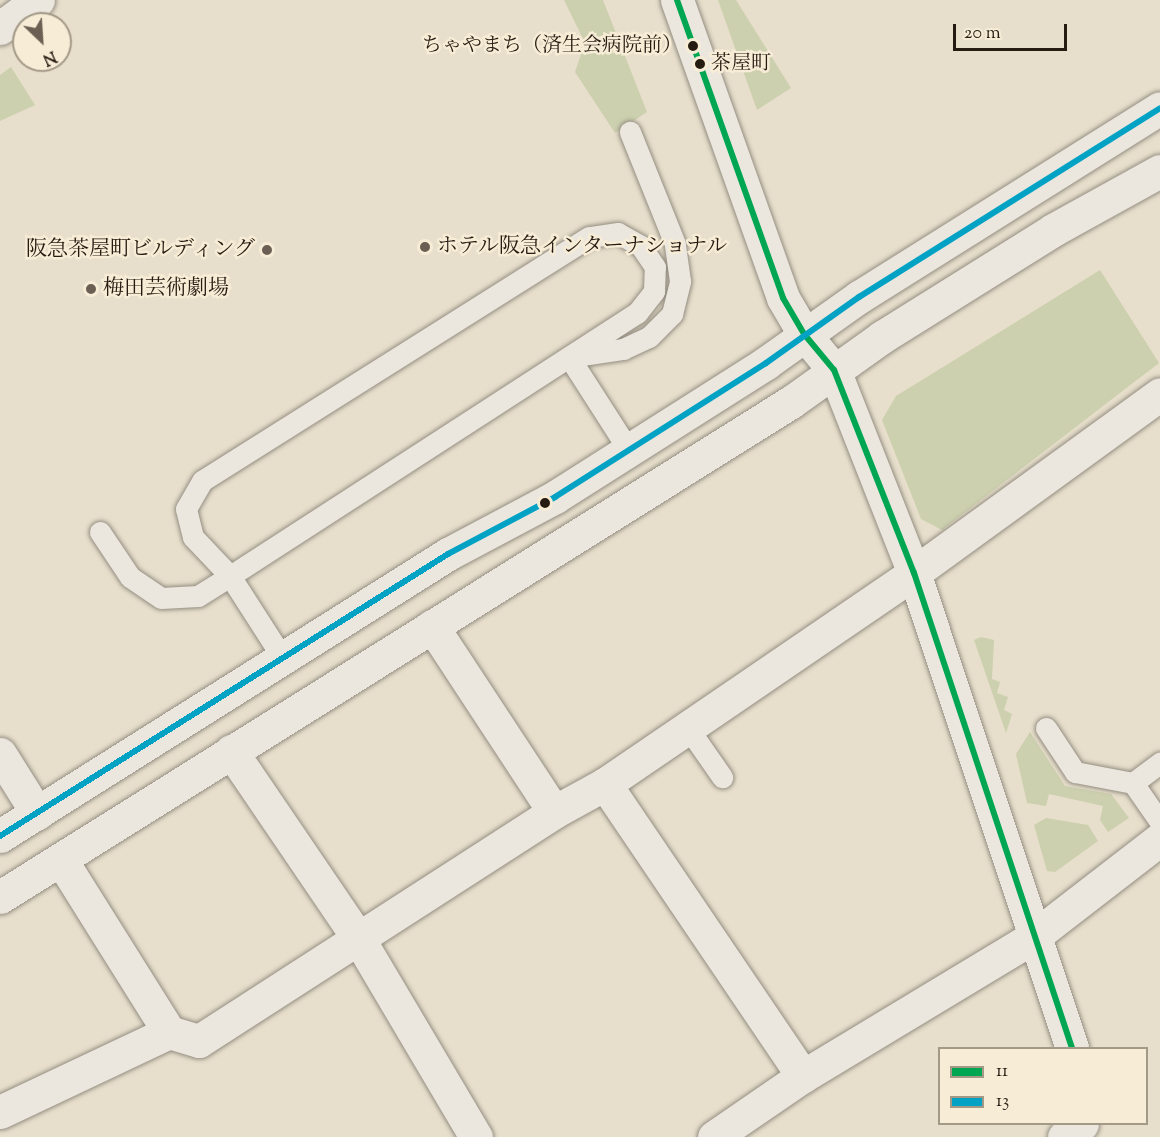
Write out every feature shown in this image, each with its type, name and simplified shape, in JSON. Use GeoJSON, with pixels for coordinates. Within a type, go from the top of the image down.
{"type":"FeatureCollection","features":[{"type":"Feature","properties":{"kind":"street"},"geometry":{"type":"LineString","coordinates":[[0,28],[38,0]]}},
{"type":"Feature","properties":{"kind":"street"},"geometry":{"type":"LineString","coordinates":[[677,0],[783,298],[804,334],[834,370],[914,573],[1032,938],[1072,1047]]}},
{"type":"Feature","properties":{"kind":"street"},"geometry":{"type":"LineString","coordinates":[[0,836],[448,554],[555,497],[766,363],[804,334],[1160,108]]}},
{"type":"Feature","properties":{"kind":"street"},"geometry":{"type":"LineString","coordinates":[[0,897],[790,402],[834,370],[1053,230],[1160,171]]}},
{"type":"Feature","properties":{"kind":"street"},"geometry":{"type":"LineString","coordinates":[[62,860],[169,1032],[199,1041],[360,941],[554,812],[605,784],[914,573],[1160,394]]}},
{"type":"Feature","properties":{"kind":"street"},"geometry":{"type":"LineString","coordinates":[[432,626],[554,812]]}},
{"type":"Feature","properties":{"kind":"street"},"geometry":{"type":"LineString","coordinates":[[231,751],[360,941],[476,1137]]}},
{"type":"Feature","properties":{"kind":"street"},"geometry":{"type":"LineString","coordinates":[[0,754],[37,813]]}},
{"type":"Feature","properties":{"kind":"street"},"geometry":{"type":"LineString","coordinates":[[605,784],[803,1076]]}},
{"type":"Feature","properties":{"kind":"street"},"geometry":{"type":"LineString","coordinates":[[714,1137],[803,1076],[1032,938],[1160,839]]}},
{"type":"Feature","properties":{"kind":"street"},"geometry":{"type":"LineString","coordinates":[[0,1112],[169,1032]]}},
{"type":"Feature","properties":{"kind":"street"},"geometry":{"type":"LineString","coordinates":[[1064,1137],[1081,1125]]}},
{"type":"Feature","properties":{"kind":"lane"},"geometry":{"type":"LineString","coordinates":[[569,357],[624,349],[649,338],[672,314],[680,281],[675,244],[630,132]]}},
{"type":"Feature","properties":{"kind":"lane"},"geometry":{"type":"LineString","coordinates":[[100,532],[130,577],[161,598],[198,596],[230,576],[637,313],[654,291],[655,267],[641,246],[618,233],[589,237],[202,481],[186,509],[194,537],[230,576],[282,657]]}},
{"type":"Feature","properties":{"kind":"lane"},"geometry":{"type":"LineString","coordinates":[[569,357],[628,449]]}},
{"type":"Feature","properties":{"kind":"lane"},"geometry":{"type":"LineString","coordinates":[[688,728],[722,777]]}},
{"type":"Feature","properties":{"kind":"lane"},"geometry":{"type":"LineString","coordinates":[[1046,728],[1075,772],[1133,783],[1160,822]]}},
{"type":"Feature","properties":{"kind":"lane"},"geometry":{"type":"LineString","coordinates":[[1133,783],[1160,763]]}},
{"type":"Feature","properties":{"kind":"green space"},"geometry":{"type":"Polygon","coordinates":[[[564,0],[603,0],[647,112],[615,133],[575,72],[585,43],[564,0]]]}},
{"type":"Feature","properties":{"kind":"green space"},"geometry":{"type":"Polygon","coordinates":[[[718,0],[736,0],[791,88],[757,110],[718,0]]]}},
{"type":"Feature","properties":{"kind":"green space"},"geometry":{"type":"Polygon","coordinates":[[[11,67],[12,72],[35,105],[0,121],[0,75],[11,67]]]}},
{"type":"Feature","properties":{"kind":"green space"},"geometry":{"type":"Polygon","coordinates":[[[1100,270],[1159,363],[942,530],[921,519],[882,420],[896,396],[1100,270]]]}},
{"type":"Feature","properties":{"kind":"green space"},"geometry":{"type":"Polygon","coordinates":[[[981,637],[994,640],[992,679],[1000,682],[997,693],[1008,697],[1004,710],[1012,714],[1006,733],[974,640],[981,637]]]}},
{"type":"Feature","properties":{"kind":"green space"},"geometry":{"type":"Polygon","coordinates":[[[1030,732],[1065,786],[1111,794],[1129,818],[1108,832],[1100,820],[1103,806],[1049,794],[1046,806],[1027,803],[1016,754],[1030,732]]]}},
{"type":"Feature","properties":{"kind":"green space"},"geometry":{"type":"Polygon","coordinates":[[[1046,818],[1088,825],[1098,841],[1055,872],[1047,871],[1034,825],[1046,818]]]}},
{"type":"Feature","properties":{"kind":"transit line","name":"11"},"geometry":{"type":"LineString","coordinates":[[677,0],[783,298],[804,334],[834,370],[914,573],[1072,1047]]}},
{"type":"Feature","properties":{"kind":"transit line","name":"13"},"geometry":{"type":"LineString","coordinates":[[0,836],[448,554],[555,497],[766,363],[859,297],[1160,108]]}},
{"type":"Feature","properties":{"kind":"place","name":"ちゃやまち（済生会病院前）"},"geometry":{"type":"Point","coordinates":[693,46]}},
{"type":"Feature","properties":{"kind":"place","name":"茶屋町"},"geometry":{"type":"Point","coordinates":[700,64]}},
{"type":"Feature","properties":{"kind":"place","name":"ホテル阪急インターナショナル"},"geometry":{"type":"Point","coordinates":[425,247]}},
{"type":"Feature","properties":{"kind":"place","name":"阪急茶屋町ビルディング"},"geometry":{"type":"Point","coordinates":[267,250]}},
{"type":"Feature","properties":{"kind":"place","name":"梅田芸術劇場"},"geometry":{"type":"Point","coordinates":[91,289]}}]}
